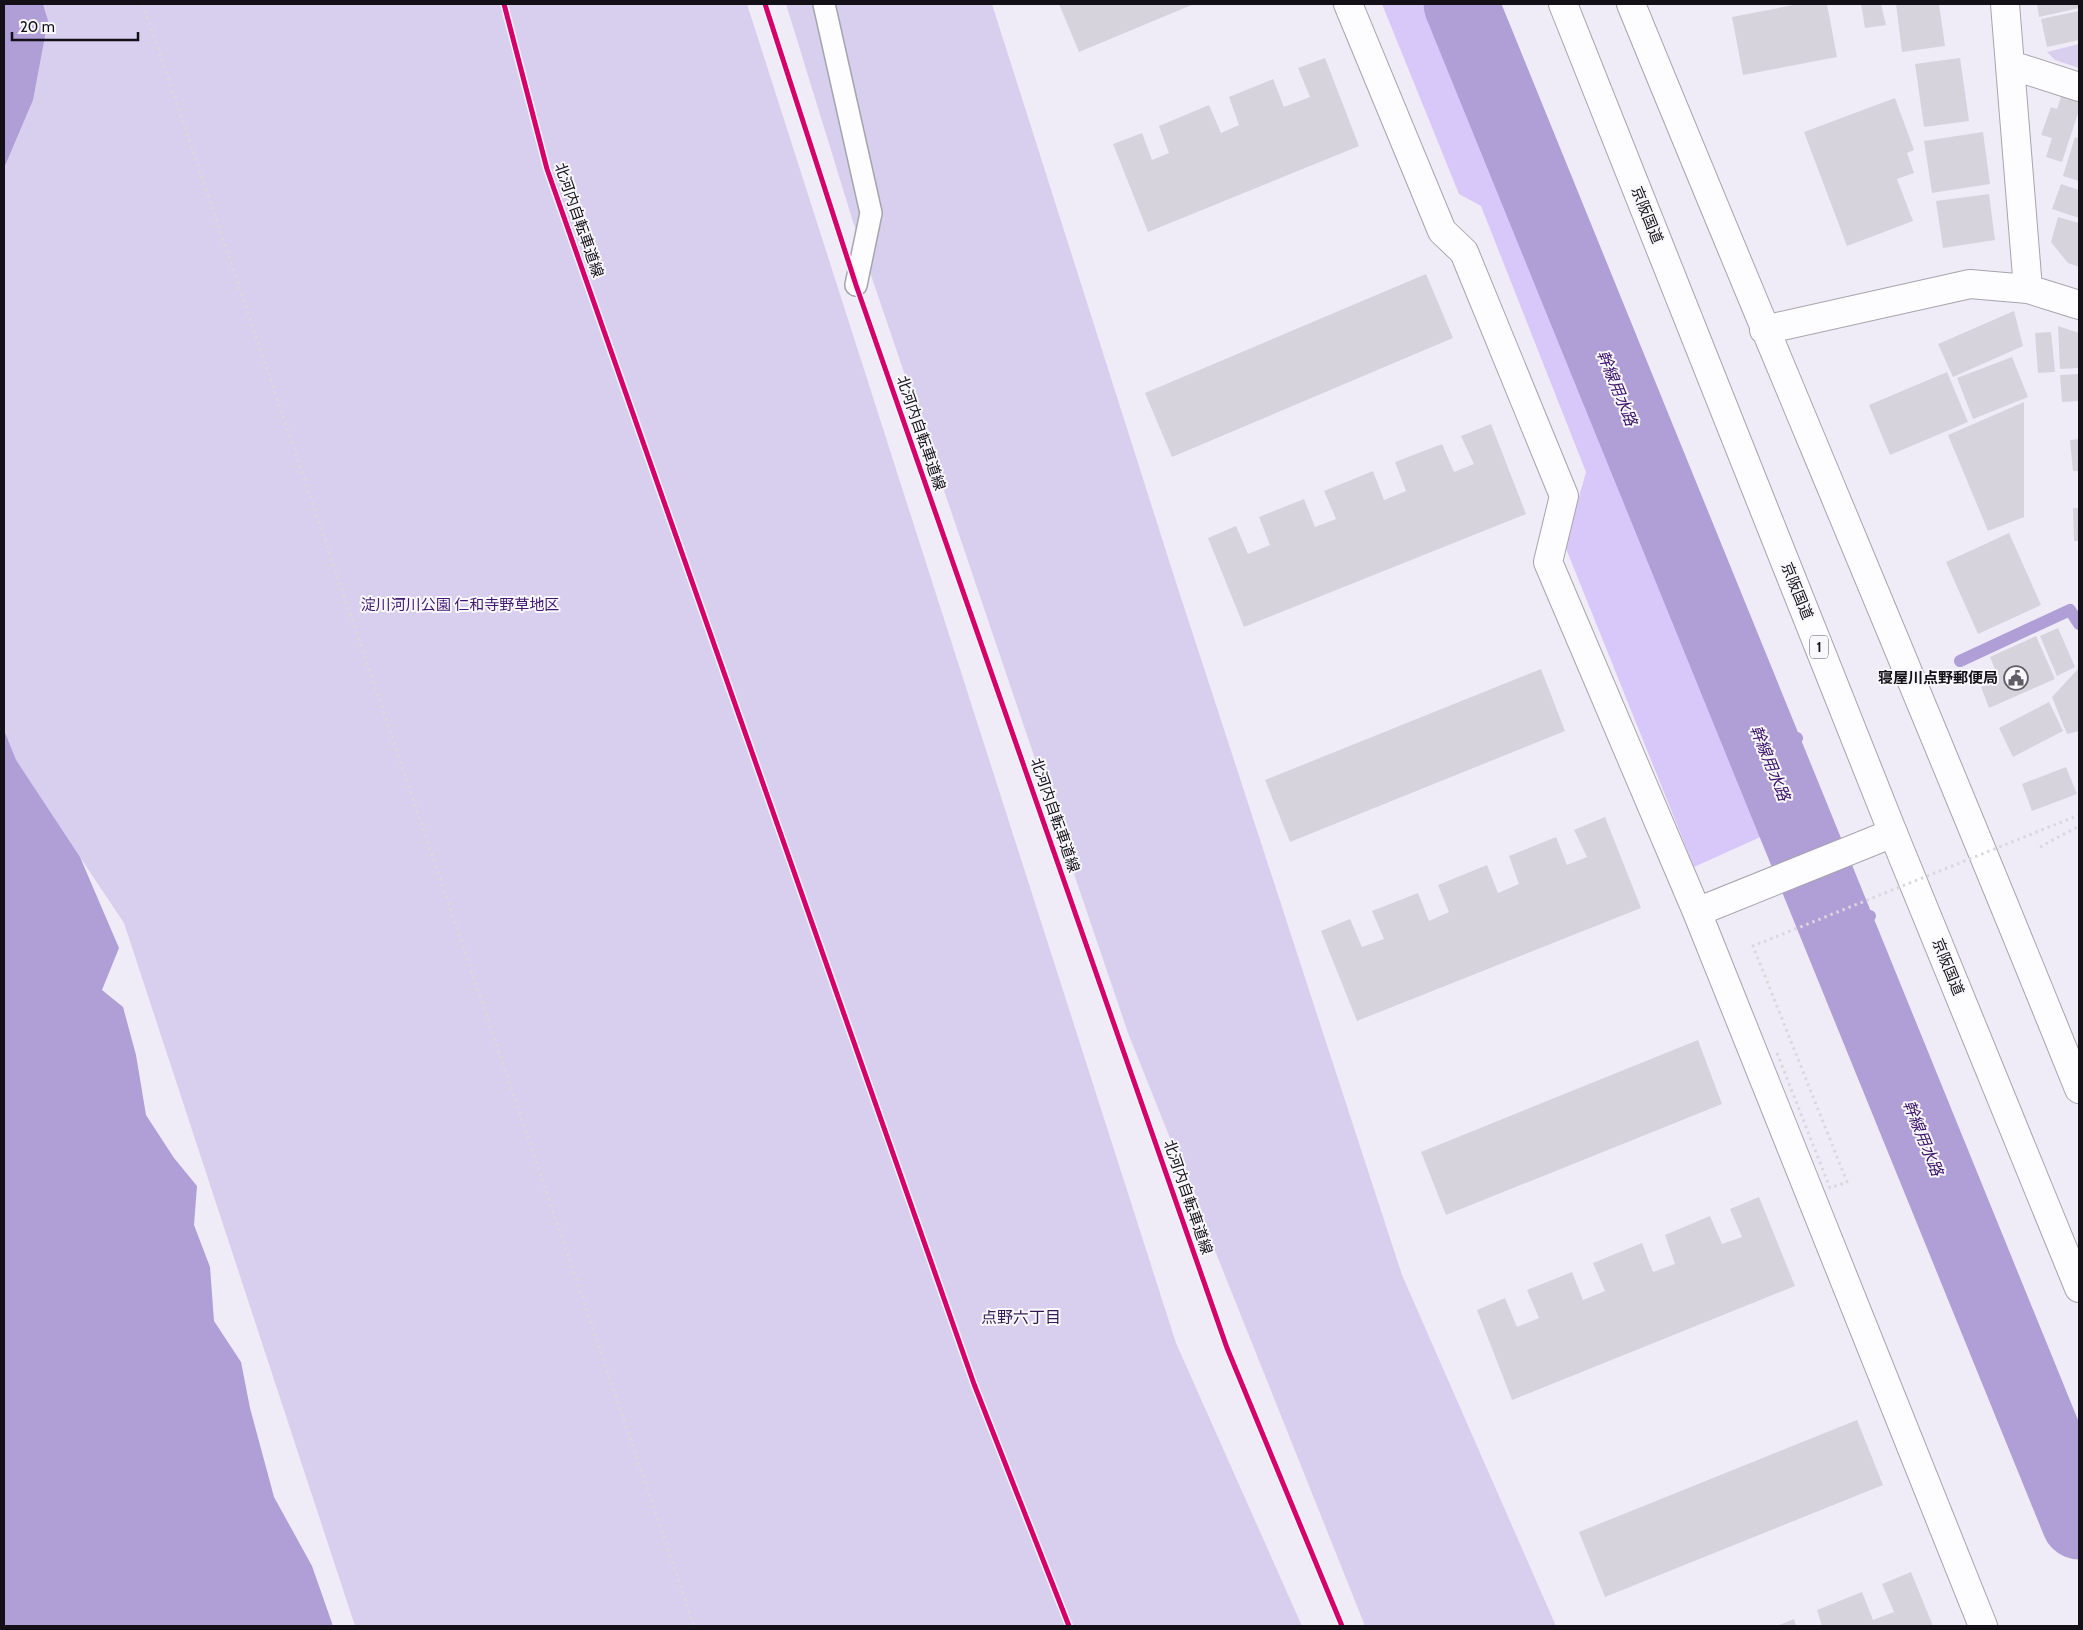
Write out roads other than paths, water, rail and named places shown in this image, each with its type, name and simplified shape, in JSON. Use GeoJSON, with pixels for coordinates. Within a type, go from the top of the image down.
{"type":"FeatureCollection","features":[{"type":"Feature","properties":{"kind":"main road"},"geometry":{"type":"LineString","coordinates":[[1348,4],[1442,231],[1464,252],[1564,496],[1548,562],[1697,912],[1983,1626]]}},
{"type":"Feature","properties":{"kind":"main road","name":"京阪国道"},"geometry":{"type":"LineString","coordinates":[[1563,4],[1894,833],[2079,1288]]}},
{"type":"Feature","properties":{"kind":"main road"},"geometry":{"type":"LineString","coordinates":[[1631,4],[1764,330],[1979,840],[2079,1089]]}},
{"type":"Feature","properties":{"kind":"main road"},"geometry":{"type":"LineString","coordinates":[[2005,4],[2028,289]]}},
{"type":"Feature","properties":{"kind":"main road"},"geometry":{"type":"LineString","coordinates":[[2010,65],[2079,87]]}},
{"type":"Feature","properties":{"kind":"main road"},"geometry":{"type":"LineString","coordinates":[[1764,330],[1970,284],[2028,289],[2079,305]]}},
{"type":"Feature","properties":{"kind":"main road"},"geometry":{"type":"LineString","coordinates":[[1697,912],[1894,833]]}},
{"type":"Feature","properties":{"kind":"lane"},"geometry":{"type":"LineString","coordinates":[[824,4],[871,213],[856,285]]}},
{"type":"Feature","properties":{"kind":"waterway","name":"幹線用水路"},"geometry":{"type":"LineString","coordinates":[[1461,4],[2079,1522]]}},
{"type":"Feature","properties":{"kind":"waterway"},"geometry":{"type":"LineString","coordinates":[[1960,661],[2070,610],[2079,624]]}},
{"type":"Feature","properties":{"kind":"waterway"},"geometry":{"type":"LineString","coordinates":[[1766,753],[1797,738]]}},
{"type":"Feature","properties":{"kind":"waterway"},"geometry":{"type":"LineString","coordinates":[[1830,912],[1870,916]]}},
{"type":"Feature","properties":{"kind":"place","name":"寝屋川点野郵便局"},"geometry":{"type":"Point","coordinates":[2016,678]}},
{"type":"Feature","properties":{"kind":"district","name":"点野六丁目"},"geometry":{"type":"Point","coordinates":[1021,1317]}},
{"type":"Feature","properties":{"kind":"park label","name":"淀川河川公園 仁和寺野草地区"},"geometry":{"type":"Point","coordinates":[460,605]}}]}
